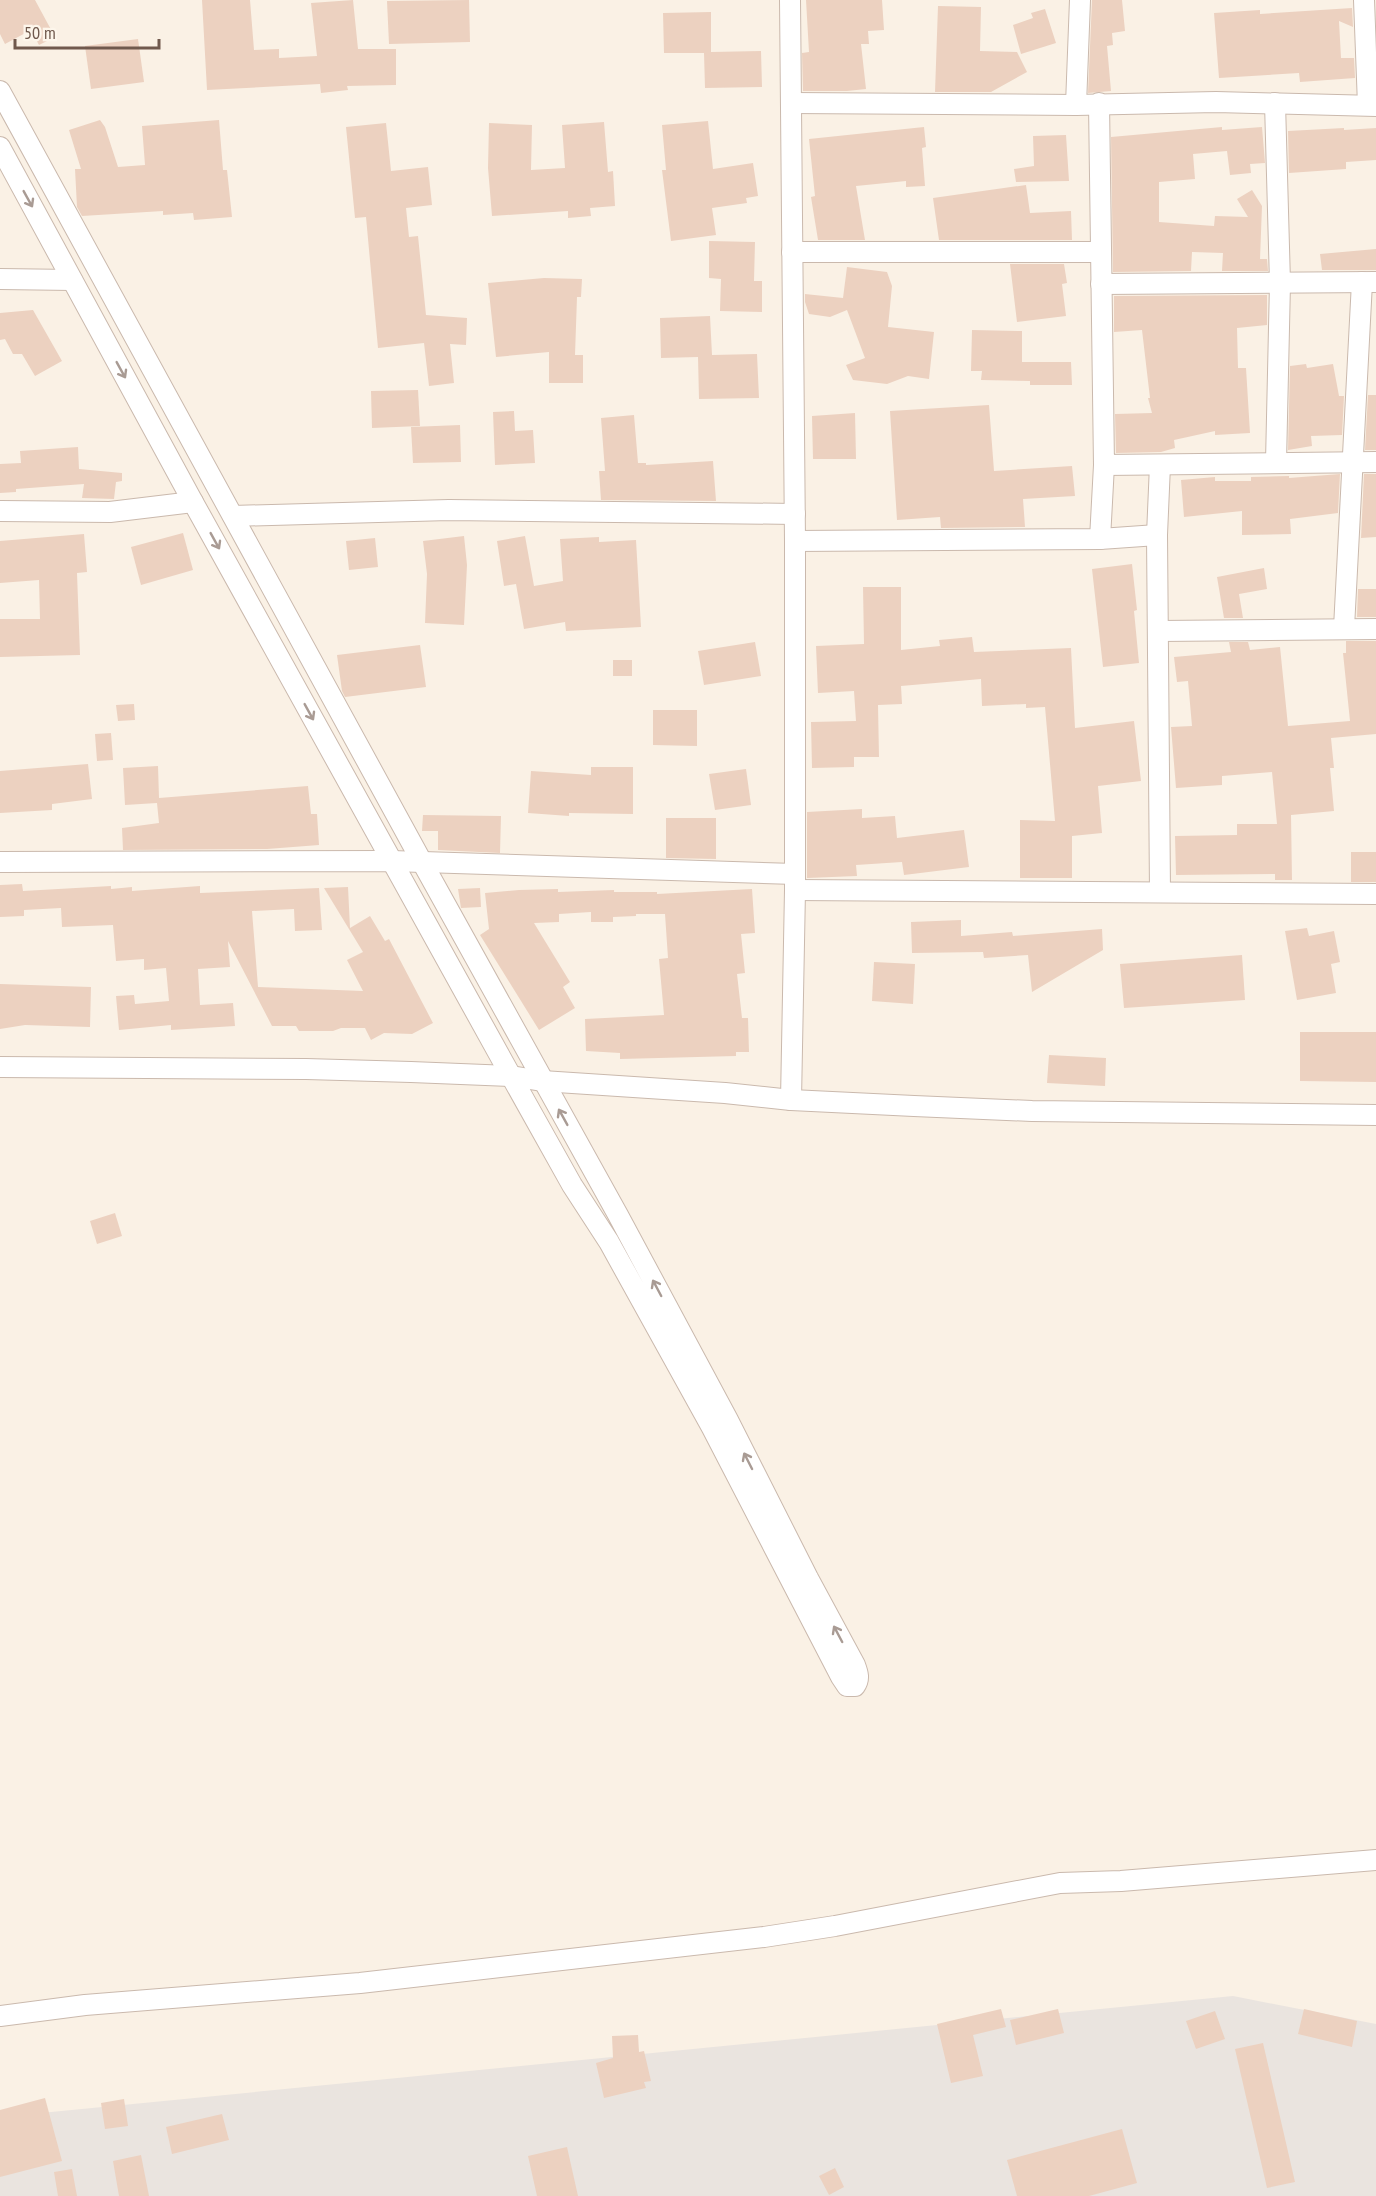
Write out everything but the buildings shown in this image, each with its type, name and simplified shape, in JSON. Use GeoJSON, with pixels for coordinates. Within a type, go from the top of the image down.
{"type":"FeatureCollection","features":[{"type":"Feature","properties":{"kind":"street"},"geometry":{"type":"LineString","coordinates":[[790,0],[795,514],[795,882],[791,1100]]}},
{"type":"Feature","properties":{"kind":"street"},"geometry":{"type":"LineString","coordinates":[[1076,105],[1080,0]]}},
{"type":"Feature","properties":{"kind":"street"},"geometry":{"type":"LineString","coordinates":[[792,103],[1076,105],[1275,103],[1372,106],[1364,0]]}},
{"type":"Feature","properties":{"kind":"street"},"geometry":{"type":"LineString","coordinates":[[0,91],[684,1338],[855,1665],[858,1673],[858,1682],[855,1686],[847,1686],[841,1677],[712,1428],[609,1242],[572,1185],[391,861],[0,147]]}},
{"type":"Feature","properties":{"kind":"street"},"geometry":{"type":"LineString","coordinates":[[1099,103],[1104,465],[1100,539]]}},
{"type":"Feature","properties":{"kind":"street"},"geometry":{"type":"LineString","coordinates":[[1275,103],[1280,283],[1276,462]]}},
{"type":"Feature","properties":{"kind":"street"},"geometry":{"type":"LineString","coordinates":[[792,252],[1100,252]]}},
{"type":"Feature","properties":{"kind":"street"},"geometry":{"type":"LineString","coordinates":[[0,279],[72,280]]}},
{"type":"Feature","properties":{"kind":"street"},"geometry":{"type":"LineString","coordinates":[[1101,284],[1369,282],[1353,462],[1344,628]]}},
{"type":"Feature","properties":{"kind":"street"},"geometry":{"type":"LineString","coordinates":[[1104,465],[1376,462]]}},
{"type":"Feature","properties":{"kind":"street"},"geometry":{"type":"LineString","coordinates":[[1160,465],[1157,535],[1160,892]]}},
{"type":"Feature","properties":{"kind":"street"},"geometry":{"type":"LineString","coordinates":[[0,511],[110,512],[193,502]]}},
{"type":"Feature","properties":{"kind":"street"},"geometry":{"type":"LineString","coordinates":[[233,516],[449,510],[795,514]]}},
{"type":"Feature","properties":{"kind":"street"},"geometry":{"type":"LineString","coordinates":[[795,541],[1100,539],[1157,535]]}},
{"type":"Feature","properties":{"kind":"street"},"geometry":{"type":"LineString","coordinates":[[1159,631],[1376,628]]}},
{"type":"Feature","properties":{"kind":"street"},"geometry":{"type":"LineString","coordinates":[[0,862],[391,861],[795,882],[1160,892],[1376,894]]}},
{"type":"Feature","properties":{"kind":"street"},"geometry":{"type":"LineString","coordinates":[[0,1067],[306,1069],[511,1076],[542,1081],[726,1092],[791,1100],[1032,1111],[1376,1115]]}},
{"type":"Feature","properties":{"kind":"street"},"geometry":{"type":"LineString","coordinates":[[0,2016],[85,2005],[360,1983],[764,1937],[835,1926],[1060,1883],[1121,1881],[1376,1860]]}},
{"type":"Feature","properties":{"kind":"shaded area"},"geometry":{"type":"Polygon","coordinates":[[[1233,1996],[1376,2024],[1376,2196],[0,2196],[0,2117],[1233,1996]]]}}]}
